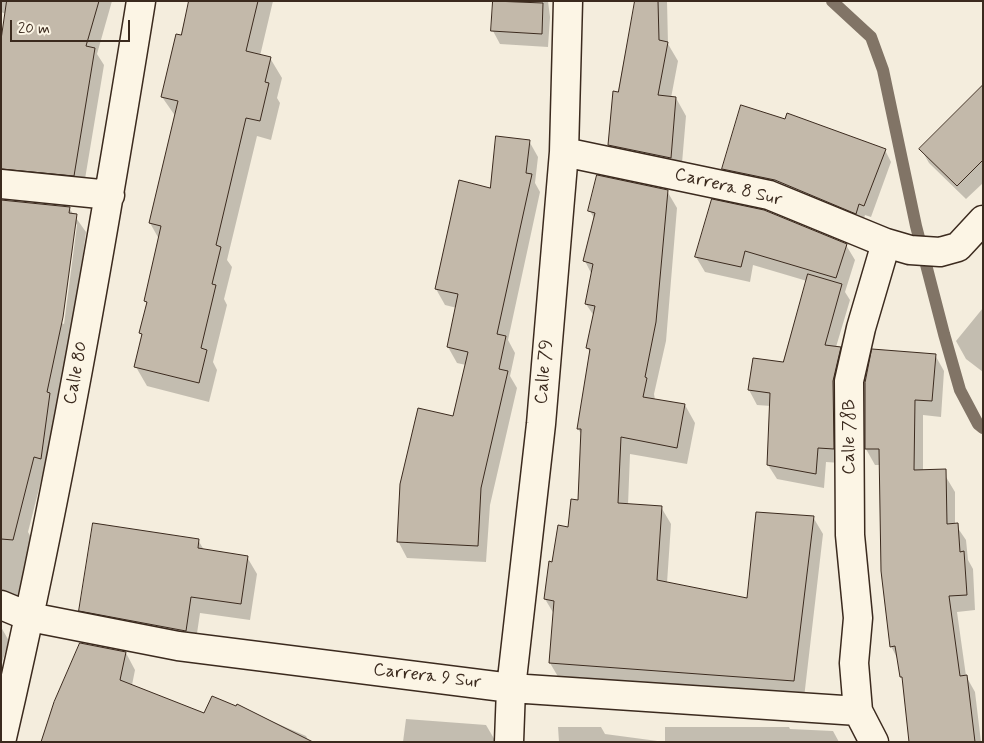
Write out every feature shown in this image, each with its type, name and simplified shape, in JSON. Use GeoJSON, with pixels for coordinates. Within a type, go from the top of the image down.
{"type":"FeatureCollection","features":[{"type":"Feature","properties":{"kind":"street","name":"Calle 80"},"geometry":{"type":"LineString","coordinates":[[2,742],[30,617],[110,195],[141,1]]}},
{"type":"Feature","properties":{"kind":"street","name":"Calle 79"},"geometry":{"type":"LineString","coordinates":[[509,742],[511,688],[541,424],[564,152],[568,1]]}},
{"type":"Feature","properties":{"kind":"street","name":"Carrera 8 Sur"},"geometry":{"type":"LineString","coordinates":[[564,152],[769,195],[898,246]]}},
{"type":"Feature","properties":{"kind":"street"},"geometry":{"type":"LineString","coordinates":[[1,184],[110,195]]}},
{"type":"Feature","properties":{"kind":"street"},"geometry":{"type":"LineString","coordinates":[[898,246],[940,252],[958,247],[983,220]]}},
{"type":"Feature","properties":{"kind":"street","name":"Calle 78B"},"geometry":{"type":"LineString","coordinates":[[874,742],[858,711],[854,663],[858,618],[850,535],[849,381],[860,328],[898,246]]}},
{"type":"Feature","properties":{"kind":"street","name":"Carrera 9 Sur"},"geometry":{"type":"LineString","coordinates":[[1,605],[30,617],[178,646],[511,688],[858,711]]}},
{"type":"Feature","properties":{"kind":"building"},"geometry":{"type":"Polygon","coordinates":[[[7,1],[99,1],[86,46],[95,48],[74,176],[1,169],[1,40],[7,1]]]}},
{"type":"Feature","properties":{"kind":"building"},"geometry":{"type":"Polygon","coordinates":[[[189,1],[258,1],[246,51],[271,57],[265,82],[269,83],[260,121],[246,118],[216,245],[221,247],[212,284],[216,285],[201,348],[207,350],[199,383],[134,367],[142,334],[139,333],[147,302],[144,301],[161,226],[149,223],[178,101],[161,97],[176,34],[181,35],[189,1]]]}},
{"type":"Feature","properties":{"kind":"building"},"geometry":{"type":"Polygon","coordinates":[[[493,1],[543,3],[542,34],[491,31],[493,1]]]}},
{"type":"Feature","properties":{"kind":"building"},"geometry":{"type":"Polygon","coordinates":[[[635,1],[658,1],[659,40],[668,42],[658,95],[676,97],[671,158],[608,145],[613,91],[618,92],[635,1]]]}},
{"type":"Feature","properties":{"kind":"building"},"geometry":{"type":"Polygon","coordinates":[[[983,85],[983,160],[957,186],[919,149],[983,85]]]}},
{"type":"Feature","properties":{"kind":"building"},"geometry":{"type":"Polygon","coordinates":[[[741,105],[785,119],[787,113],[886,149],[864,206],[859,204],[856,214],[775,180],[722,169],[741,105]]]}},
{"type":"Feature","properties":{"kind":"building"},"geometry":{"type":"Polygon","coordinates":[[[496,136],[530,140],[526,173],[532,174],[497,334],[506,336],[499,369],[508,371],[481,488],[478,546],[397,542],[400,484],[418,408],[453,416],[468,352],[447,347],[458,294],[435,289],[459,180],[490,188],[496,136]]]}},
{"type":"Feature","properties":{"kind":"building"},"geometry":{"type":"Polygon","coordinates":[[[597,175],[668,190],[656,322],[643,397],[685,404],[677,448],[621,437],[618,503],[662,506],[657,580],[747,598],[756,512],[814,516],[794,681],[549,663],[554,601],[544,599],[549,561],[552,562],[558,525],[568,527],[571,499],[578,500],[581,429],[577,429],[590,349],[586,348],[595,306],[585,304],[593,264],[583,261],[595,213],[588,211],[597,175]]]}},
{"type":"Feature","properties":{"kind":"building"},"geometry":{"type":"Polygon","coordinates":[[[712,199],[764,210],[847,244],[836,278],[745,251],[741,267],[695,257],[712,199]]]}},
{"type":"Feature","properties":{"kind":"building"},"geometry":{"type":"Polygon","coordinates":[[[1,200],[70,207],[69,213],[77,214],[63,317],[47,392],[50,393],[41,459],[34,457],[13,540],[1,539],[1,200]]]}},
{"type":"Feature","properties":{"kind":"building"},"geometry":{"type":"Polygon","coordinates":[[[808,274],[842,284],[825,345],[841,347],[833,381],[834,449],[818,448],[816,474],[767,465],[770,393],[748,390],[753,358],[783,362],[808,274]]]}},
{"type":"Feature","properties":{"kind":"building"},"geometry":{"type":"Polygon","coordinates":[[[872,349],[936,354],[932,401],[915,400],[914,470],[946,469],[947,524],[958,523],[960,552],[964,551],[967,595],[949,596],[960,676],[967,675],[975,742],[909,742],[902,677],[900,677],[895,646],[890,647],[881,571],[879,449],[865,449],[865,383],[872,349]]]}},
{"type":"Feature","properties":{"kind":"building"},"geometry":{"type":"Polygon","coordinates":[[[93,523],[199,539],[198,548],[248,556],[241,604],[191,597],[186,631],[79,611],[93,523]]]}},
{"type":"Feature","properties":{"kind":"building"},"geometry":{"type":"Polygon","coordinates":[[[80,643],[126,652],[120,680],[204,713],[212,696],[236,706],[237,704],[313,742],[41,742],[54,702],[80,643]]]}},
{"type":"Feature","properties":{"kind":"waterway"},"geometry":{"type":"LineString","coordinates":[[832,1],[871,37],[883,70],[916,226],[944,334],[960,390],[978,424],[983,428]]}}]}
